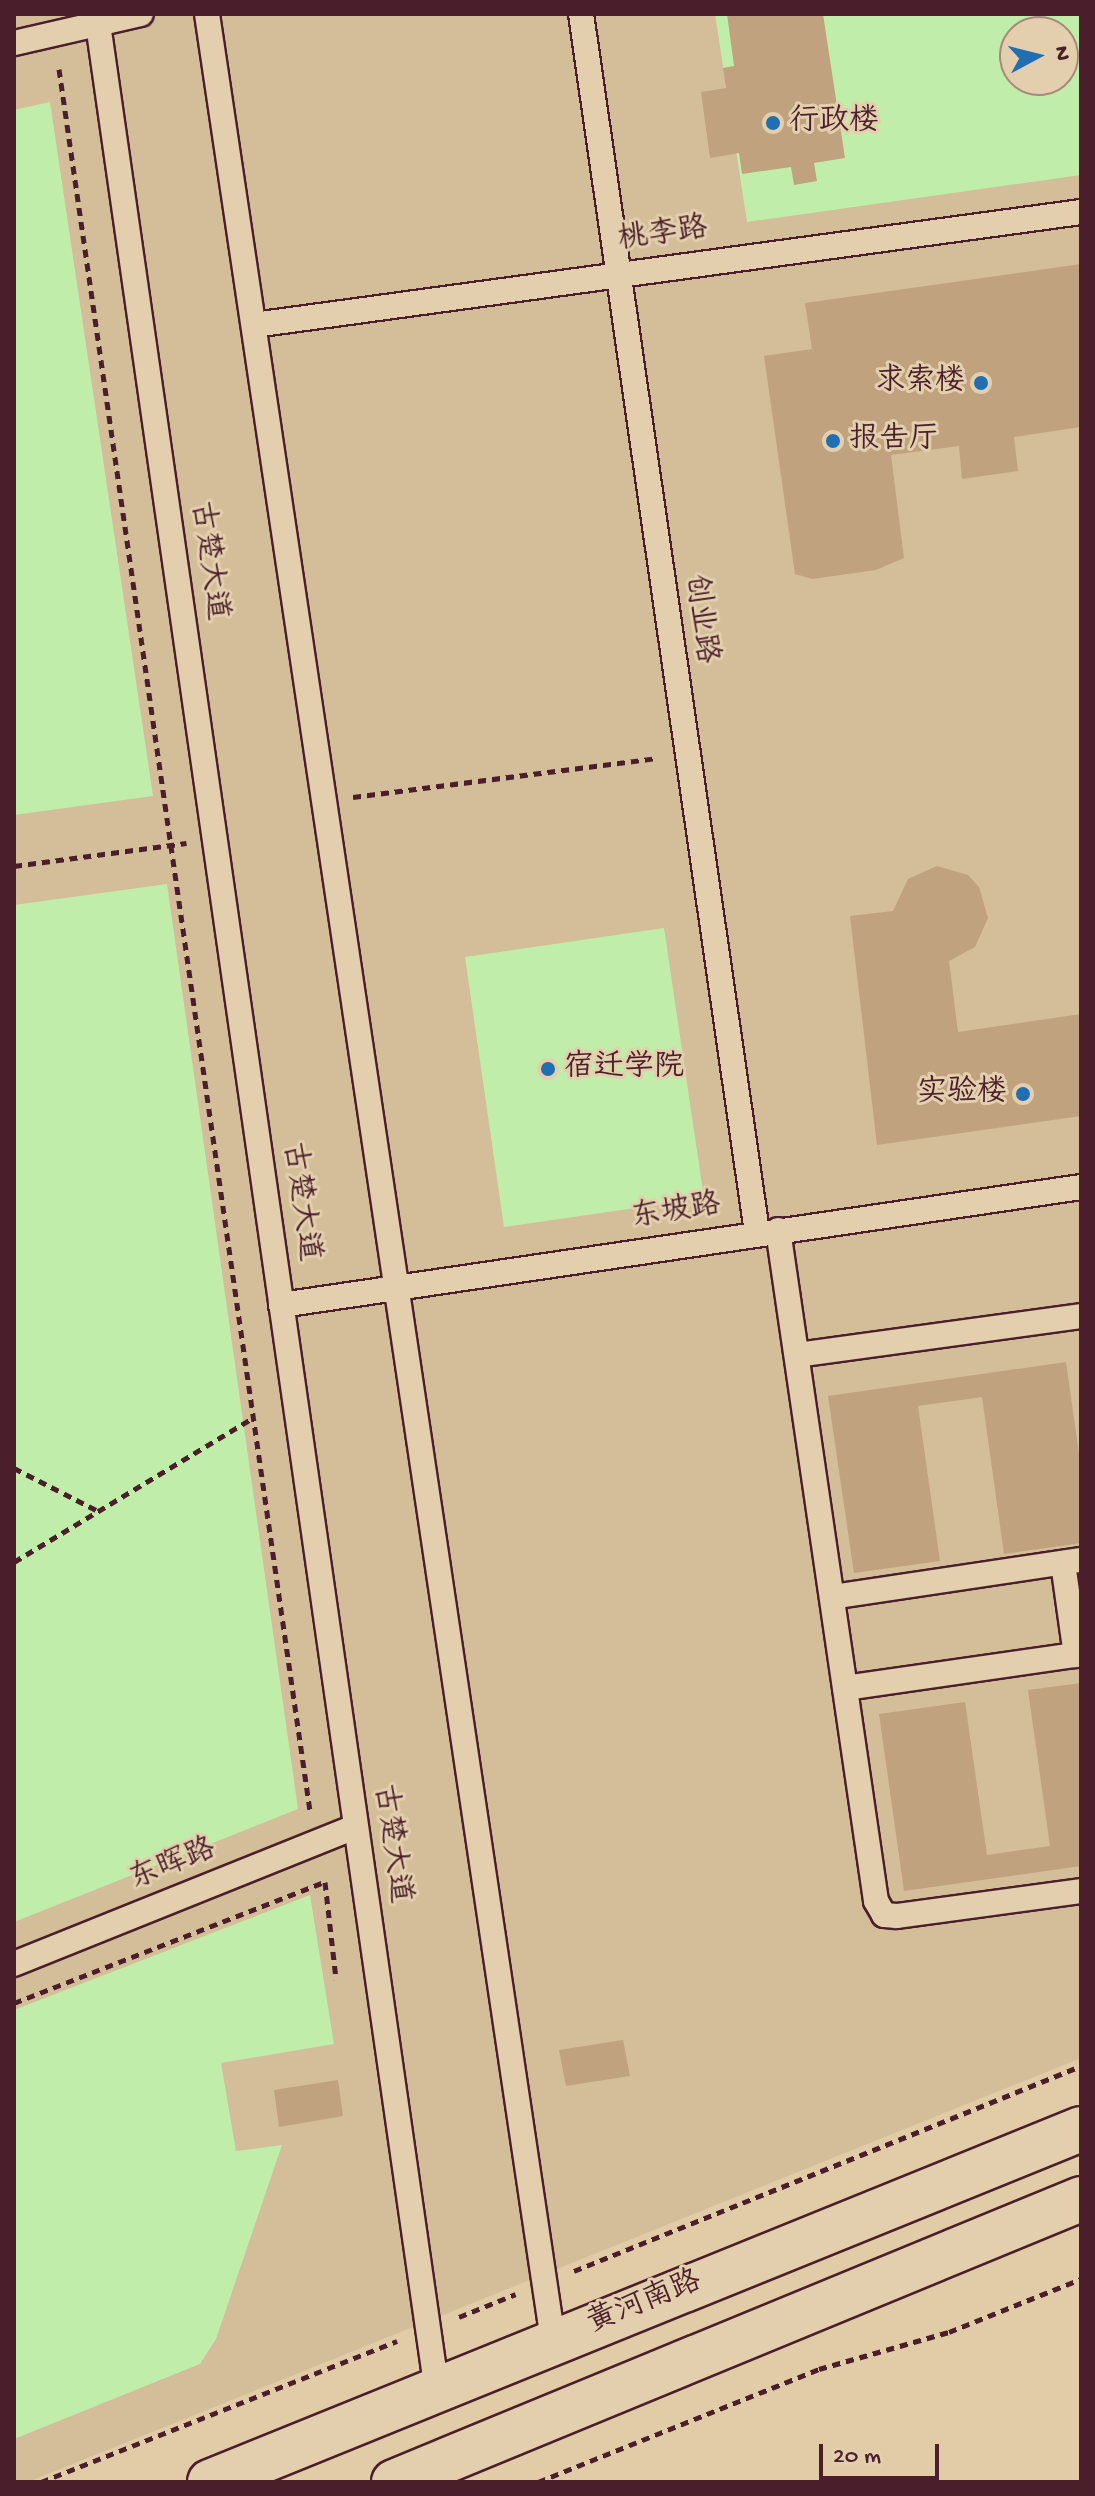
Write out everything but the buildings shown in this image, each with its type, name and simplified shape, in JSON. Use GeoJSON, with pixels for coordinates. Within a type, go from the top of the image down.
{"type":"FeatureCollection","features":[{"type":"Feature","properties":{"kind":"main road","name":"黄河南路"},"geometry":{"type":"LineString","coordinates":[[210,2482],[1081,2129]]}},
{"type":"Feature","properties":{"kind":"main road"},"geometry":{"type":"LineString","coordinates":[[394,2482],[1081,2199]]}},
{"type":"Feature","properties":{"kind":"lane"},"geometry":{"type":"LineString","coordinates":[[14,43],[141,14]]}},
{"type":"Feature","properties":{"kind":"lane"},"geometry":{"type":"LineString","coordinates":[[207,14],[553,2341]]}},
{"type":"Feature","properties":{"kind":"lane","name":"创业路"},"geometry":{"type":"LineString","coordinates":[[581,14],[686,754],[767,1232],[797,1355],[876,1901],[884,1915],[1081,1891]]}},
{"type":"Feature","properties":{"kind":"lane","name":"古楚大道"},"geometry":{"type":"LineString","coordinates":[[98,24],[437,2390]]}},
{"type":"Feature","properties":{"kind":"lane","name":"桃李路"},"geometry":{"type":"LineString","coordinates":[[254,325],[1081,212]]}},
{"type":"Feature","properties":{"kind":"lane","name":"东坡路"},"geometry":{"type":"LineString","coordinates":[[281,1305],[1081,1187]]}},
{"type":"Feature","properties":{"kind":"lane"},"geometry":{"type":"LineString","coordinates":[[797,1355],[1081,1316]]}},
{"type":"Feature","properties":{"kind":"lane"},"geometry":{"type":"LineString","coordinates":[[832,1597],[1072,1562],[1078,1654],[845,1688]]}},
{"type":"Feature","properties":{"kind":"lane","name":"东晖路"},"geometry":{"type":"LineString","coordinates":[[14,1964],[355,1827]]}},
{"type":"Feature","properties":{"kind":"path"},"geometry":{"type":"LineString","coordinates":[[59,69],[311,1818]]}},
{"type":"Feature","properties":{"kind":"path"},"geometry":{"type":"LineString","coordinates":[[324,801],[686,754]]}},
{"type":"Feature","properties":{"kind":"path"},"geometry":{"type":"LineString","coordinates":[[14,866],[215,839]]}},
{"type":"Feature","properties":{"kind":"path"},"geometry":{"type":"LineString","coordinates":[[14,1562],[253,1418]]}},
{"type":"Feature","properties":{"kind":"path"},"geometry":{"type":"LineString","coordinates":[[14,1468],[99,1511]]}},
{"type":"Feature","properties":{"kind":"path"},"geometry":{"type":"LineString","coordinates":[[14,2003],[325,1882],[336,1979]]}},
{"type":"Feature","properties":{"kind":"path"},"geometry":{"type":"LineString","coordinates":[[538,2482],[819,2369],[949,2332],[1081,2279]]}},
{"type":"Feature","properties":{"kind":"shaded area","name":"宿迁学院"},"geometry":{"type":"Polygon","coordinates":[[[14,14],[1081,14],[1081,2058],[28,2482],[14,2482],[14,14]]]}},
{"type":"Feature","properties":{"kind":"green space"},"geometry":{"type":"Polygon","coordinates":[[[715,14],[1081,14],[1081,175],[747,222],[715,14]]]}},
{"type":"Feature","properties":{"kind":"green space"},"geometry":{"type":"Polygon","coordinates":[[[50,102],[153,796],[14,815],[14,110],[50,102]]]}},
{"type":"Feature","properties":{"kind":"green space"},"geometry":{"type":"Polygon","coordinates":[[[167,884],[298,1809],[14,1922],[14,905],[167,884]]]}},
{"type":"Feature","properties":{"kind":"green space"},"geometry":{"type":"Polygon","coordinates":[[[664,928],[704,1198],[504,1227],[465,957],[664,928]]]}},
{"type":"Feature","properties":{"kind":"green space"},"geometry":{"type":"Polygon","coordinates":[[[310,1895],[334,2044],[221,2063],[236,2151],[282,2145],[216,2339],[200,2364],[14,2439],[14,2010],[310,1895]]]}},
{"type":"Feature","properties":{"kind":"place","name":"行政楼"},"geometry":{"type":"Point","coordinates":[773,123]}},
{"type":"Feature","properties":{"kind":"place","name":"求索楼"},"geometry":{"type":"Point","coordinates":[981,383]}},
{"type":"Feature","properties":{"kind":"place","name":"报告厅"},"geometry":{"type":"Point","coordinates":[833,441]}},
{"type":"Feature","properties":{"kind":"place","name":"宿迁学院"},"geometry":{"type":"Point","coordinates":[548,1069]}},
{"type":"Feature","properties":{"kind":"place","name":"实验楼"},"geometry":{"type":"Point","coordinates":[1023,1094]}}]}
